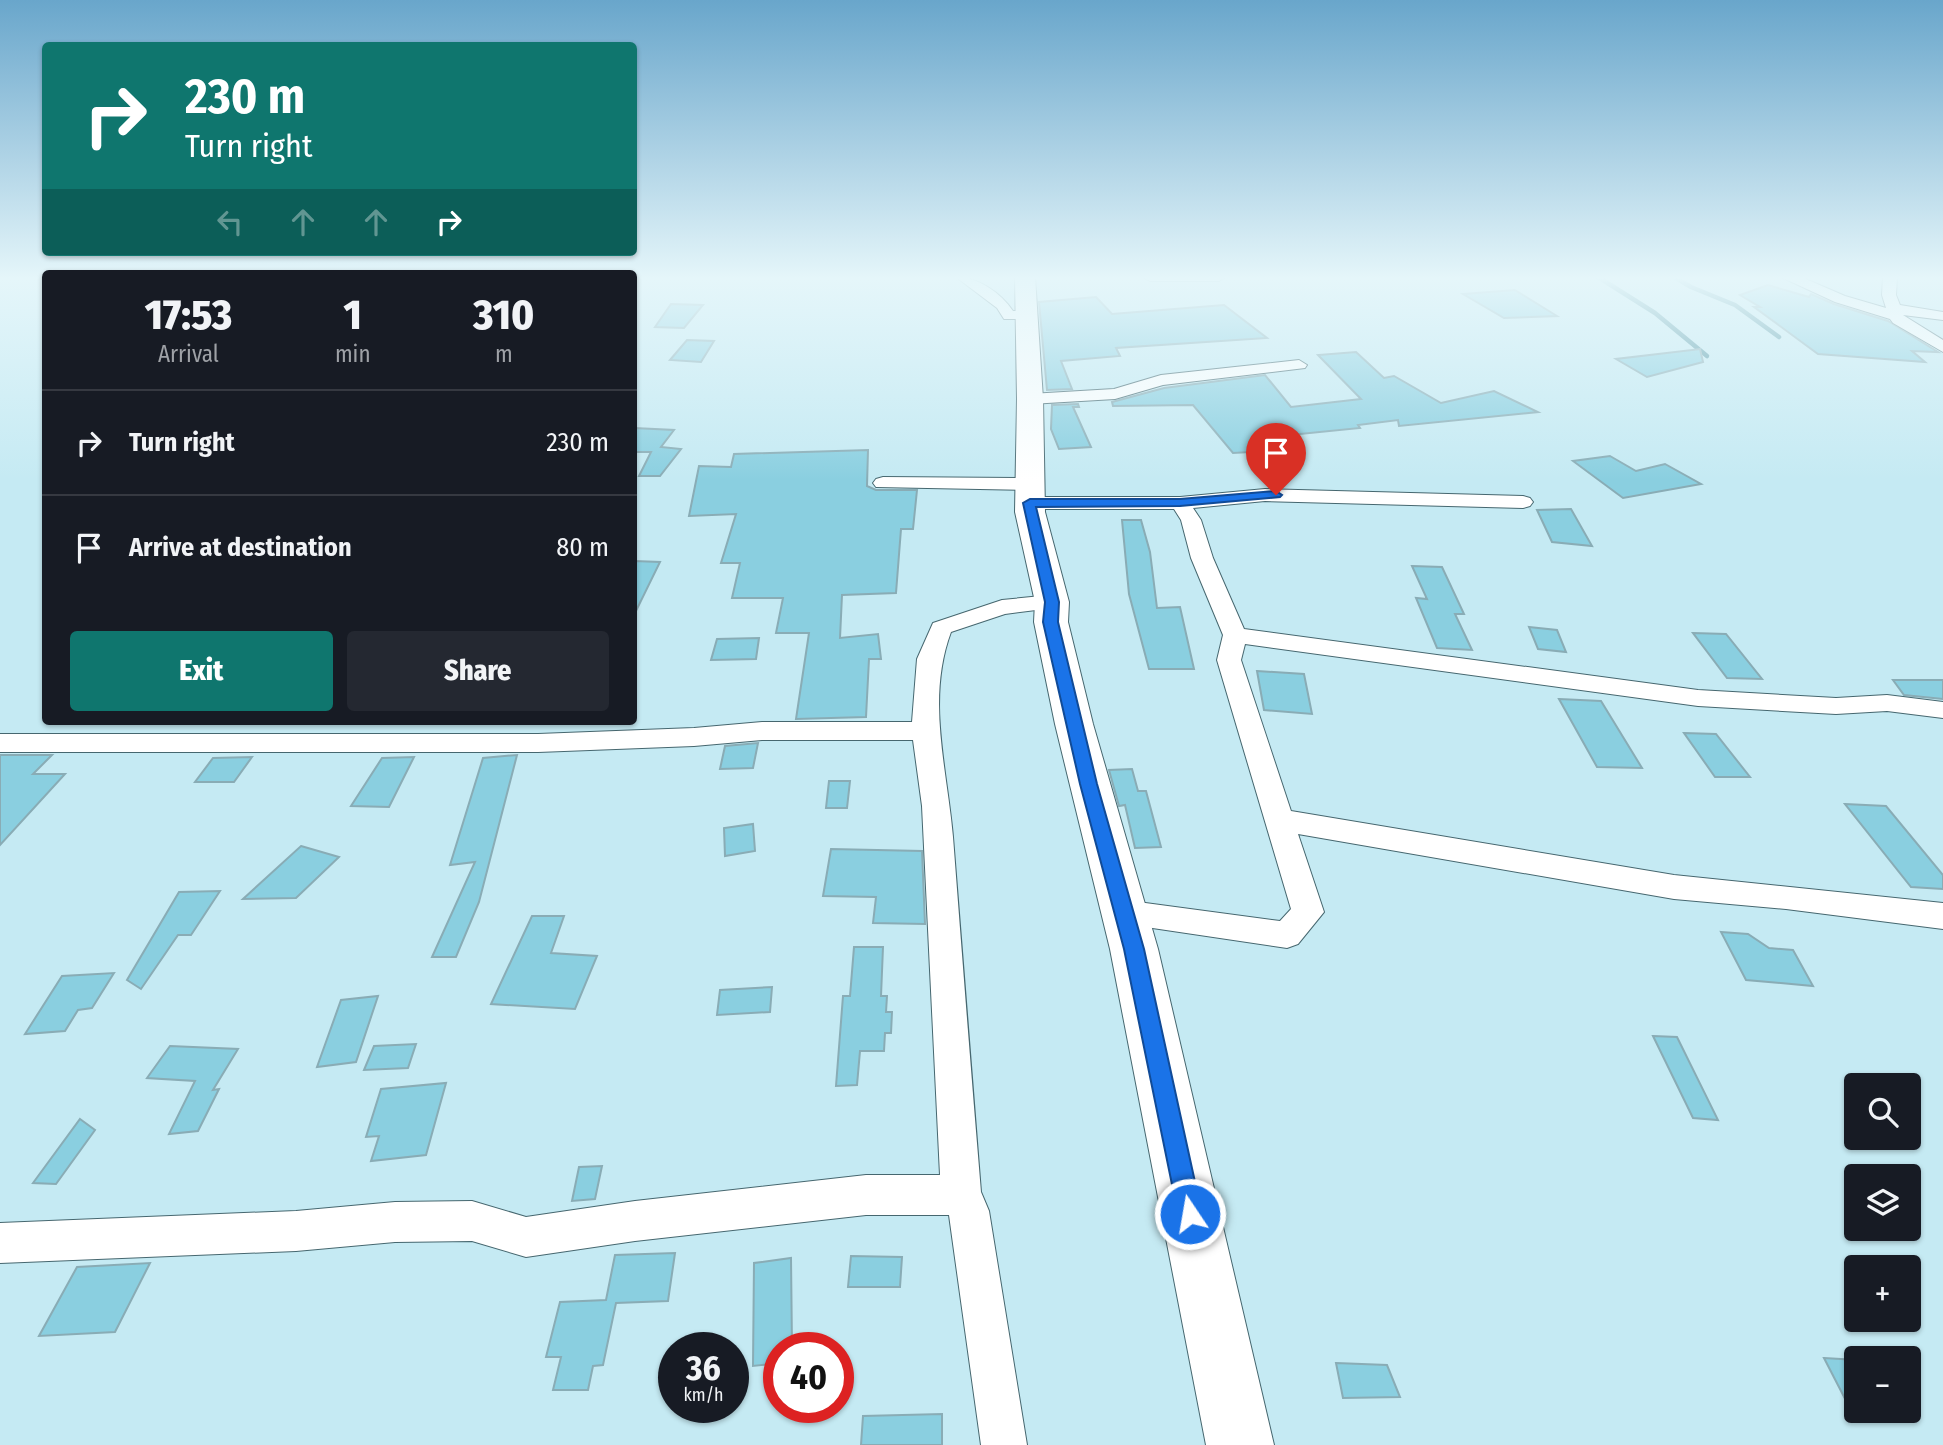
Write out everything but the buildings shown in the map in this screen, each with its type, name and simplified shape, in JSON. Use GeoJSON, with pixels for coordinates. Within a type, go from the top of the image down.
{"type":"FeatureCollection","features":[{"type":"Feature","properties":{"kind":"street"},"geometry":{"type":"LineString","coordinates":[[1029,344],[1029,494],[1052,602],[1051,622],[1089,784],[1134,949],[1241,1445]]}},
{"type":"Feature","properties":{"kind":"street"},"geometry":{"type":"LineString","coordinates":[[1031,399],[1115,394],[1161,380],[1299,365]]}},
{"type":"Feature","properties":{"kind":"street"},"geometry":{"type":"LineString","coordinates":[[883,483],[1180,503],[1265,495],[1523,502]]}},
{"type":"Feature","properties":{"kind":"street"},"geometry":{"type":"LineString","coordinates":[[1123,913],[1287,935],[1308,912],[1228,660],[1235,635],[1202,558],[1191,520],[1180,503]]}},
{"type":"Feature","properties":{"kind":"street"},"geometry":{"type":"LineString","coordinates":[[1004,1445],[969,1210],[961,1195],[936,806],[925,731],[929,659],[941,628],[1002,607],[1052,602]]}},
{"type":"Feature","properties":{"kind":"street"},"geometry":{"type":"LineString","coordinates":[[1235,635],[1698,698],[1836,706],[1887,703],[1943,710]]}},
{"type":"Feature","properties":{"kind":"street"},"geometry":{"type":"LineString","coordinates":[[0,743],[538,743],[694,737],[762,730],[925,731]]}},
{"type":"Feature","properties":{"kind":"street"},"geometry":{"type":"LineString","coordinates":[[1280,820],[1674,887],[1943,916]]}},
{"type":"Feature","properties":{"kind":"street"},"geometry":{"type":"LineString","coordinates":[[0,1243],[472,1221],[526,1237],[866,1195],[961,1195]]}},
{"type":"Feature","properties":{"kind":"waterway"},"geometry":{"type":"LineString","coordinates":[[1693,344],[1707,356]]}},
{"type":"Feature","properties":{"kind":"route"},"geometry":{"type":"LineString","coordinates":[[1190,1214],[1134,949],[1089,784],[1051,622],[1052,602],[1030,503],[1180,503],[1276,495]]}}]}
